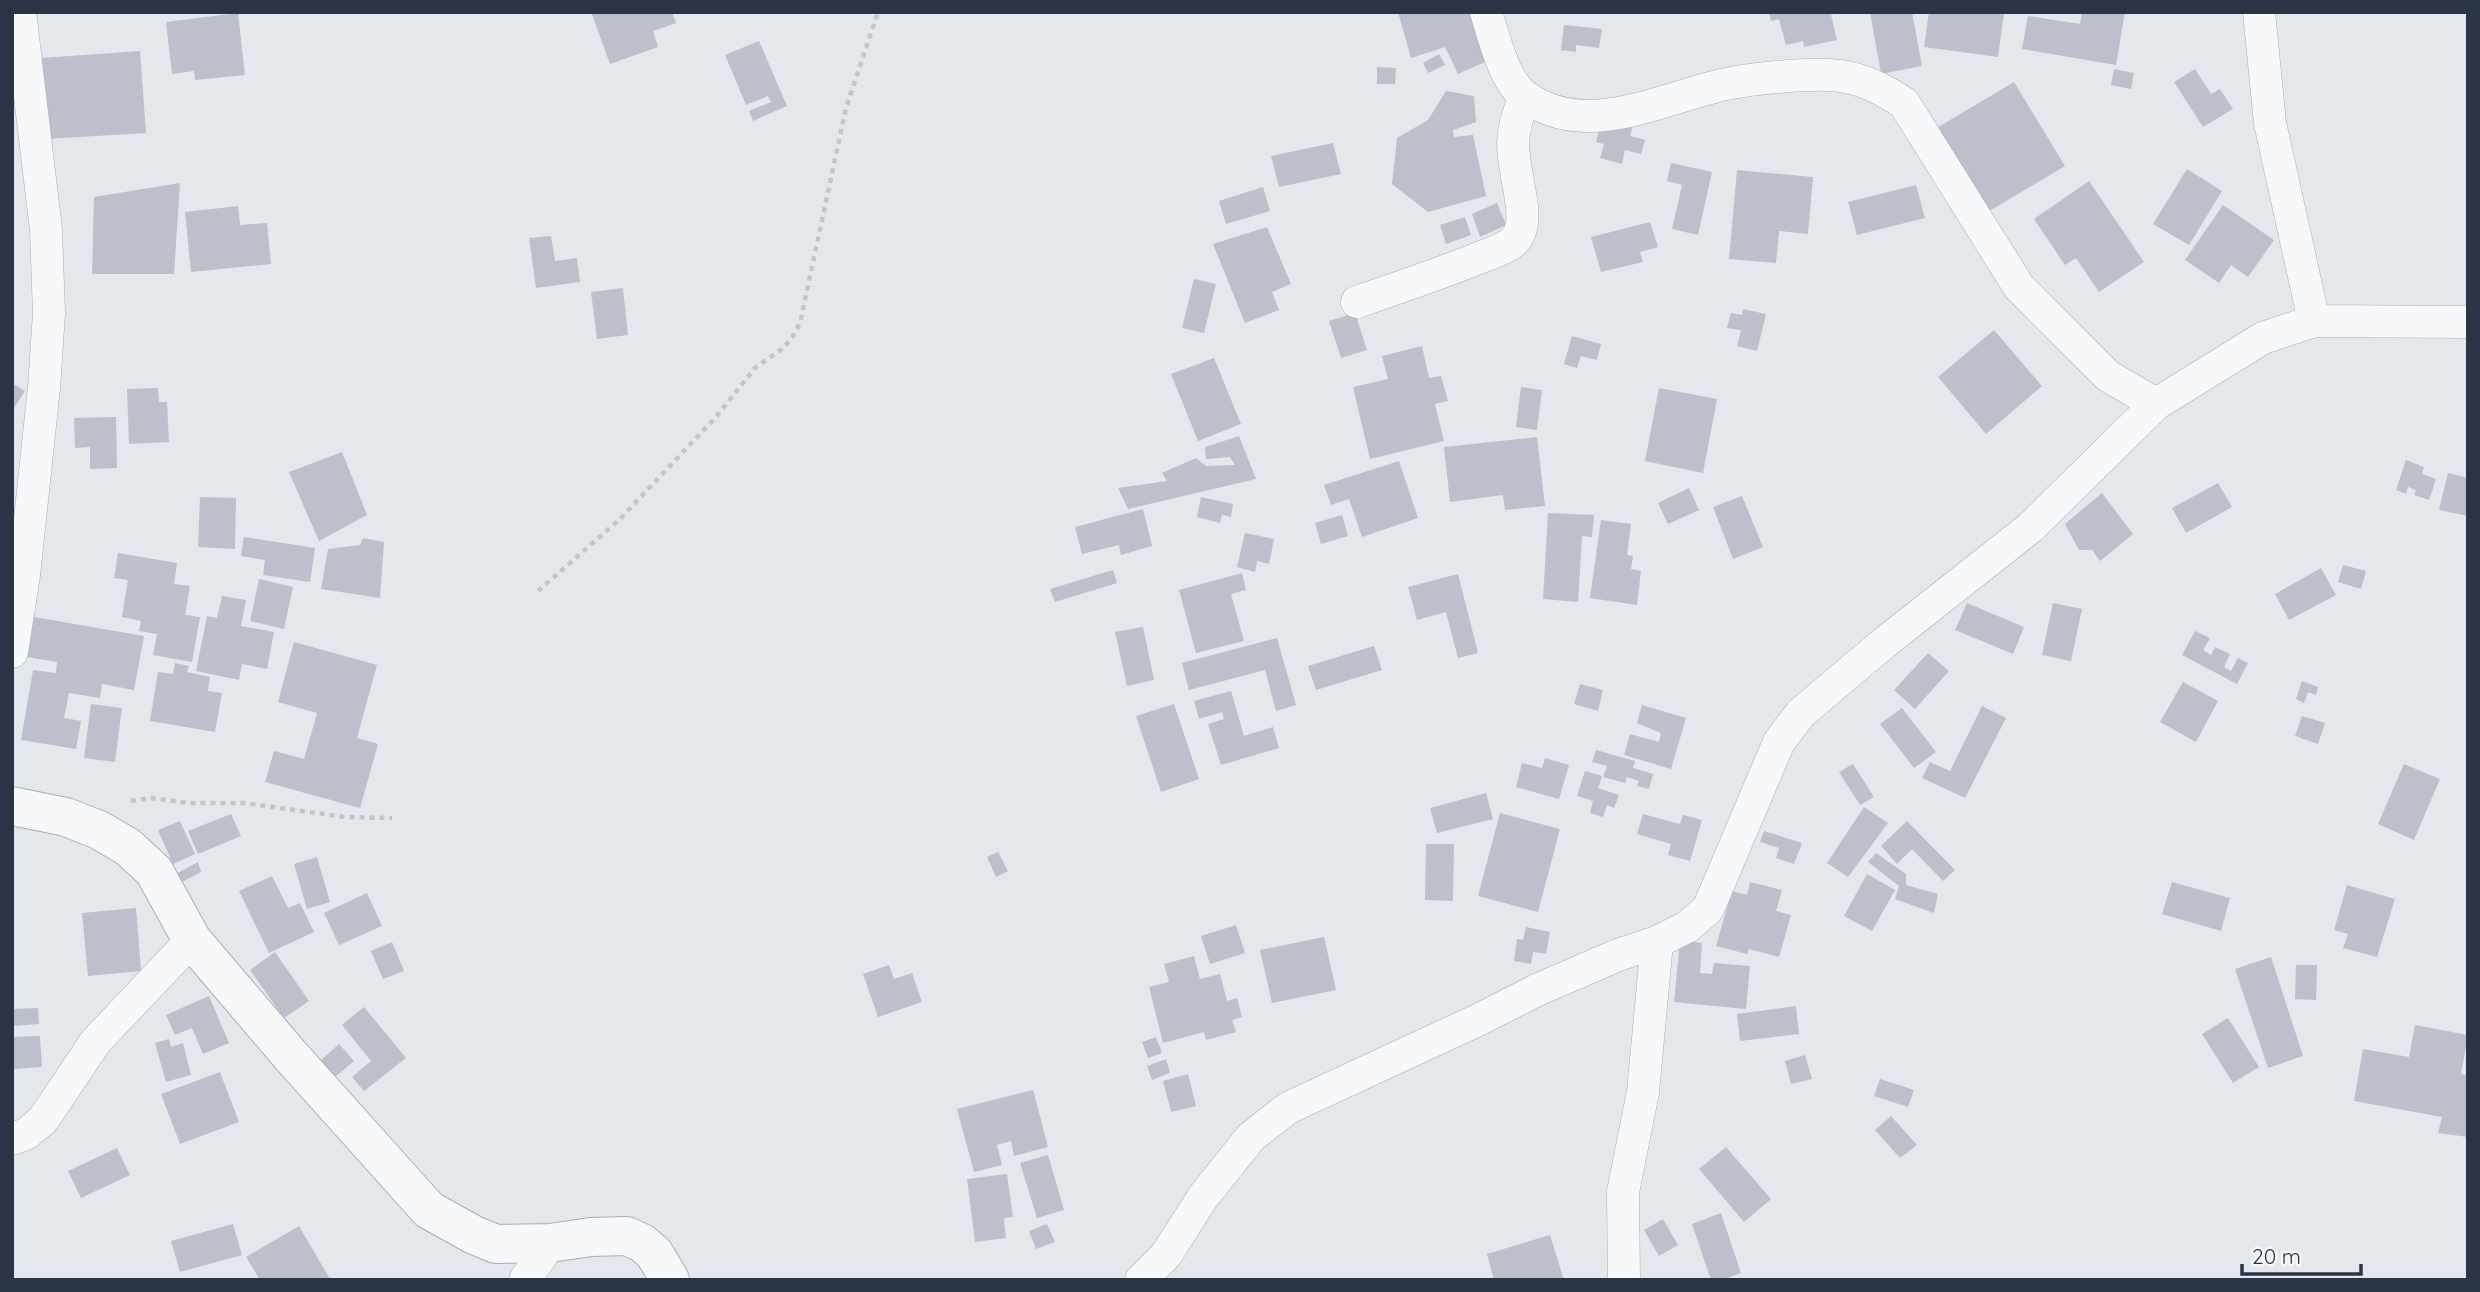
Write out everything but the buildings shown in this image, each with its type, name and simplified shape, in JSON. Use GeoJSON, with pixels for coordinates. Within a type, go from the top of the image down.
{"type":"FeatureCollection","features":[{"type":"Feature","properties":{"kind":"street"},"geometry":{"type":"LineString","coordinates":[[12,652],[24,575],[44,388],[49,313],[46,230],[20,12]]}},
{"type":"Feature","properties":{"kind":"street"},"geometry":{"type":"LineString","coordinates":[[1486,12],[1509,78],[1525,97],[1562,115],[1588,117],[1644,108],[1717,86],[1803,76],[1845,76],[1877,86],[1904,103],[2019,287],[2108,376],[2157,404]]}},
{"type":"Feature","properties":{"kind":"street"},"geometry":{"type":"LineString","coordinates":[[2259,12],[2270,123],[2314,321]]}},
{"type":"Feature","properties":{"kind":"street"},"geometry":{"type":"LineString","coordinates":[[1357,302],[1504,247],[1520,232],[1522,205],[1512,150],[1515,121],[1525,97]]}},
{"type":"Feature","properties":{"kind":"street"},"geometry":{"type":"LineString","coordinates":[[1141,1280],[1166,1255],[1203,1197],[1251,1137],[1288,1108],[1537,990],[1618,955],[1657,942],[1687,927],[1708,909],[1779,742],[1801,713],[1884,643],[2031,527],[2157,404],[2263,338],[2314,321],[2468,322]]}},
{"type":"Feature","properties":{"kind":"street"},"geometry":{"type":"LineString","coordinates":[[12,806],[66,817],[99,830],[128,847],[154,871],[192,940],[290,1055],[429,1210],[496,1244],[550,1243],[591,1237],[626,1236],[642,1243],[654,1253],[670,1280]]}},
{"type":"Feature","properties":{"kind":"street"},"geometry":{"type":"LineString","coordinates":[[12,1139],[26,1134],[43,1120],[96,1041],[192,940]]}},
{"type":"Feature","properties":{"kind":"street"},"geometry":{"type":"LineString","coordinates":[[1624,1280],[1623,1192],[1643,1092],[1657,942]]}},
{"type":"Feature","properties":{"kind":"street"},"geometry":{"type":"LineString","coordinates":[[525,1280],[550,1243]]}},
{"type":"Feature","properties":{"kind":"path"},"geometry":{"type":"LineString","coordinates":[[538,591],[620,519],[715,418],[755,368],[793,338],[800,323],[846,108],[877,12]]}},
{"type":"Feature","properties":{"kind":"path"},"geometry":{"type":"LineString","coordinates":[[124,802],[150,798],[190,803],[244,803],[345,817],[393,818]]}}]}
